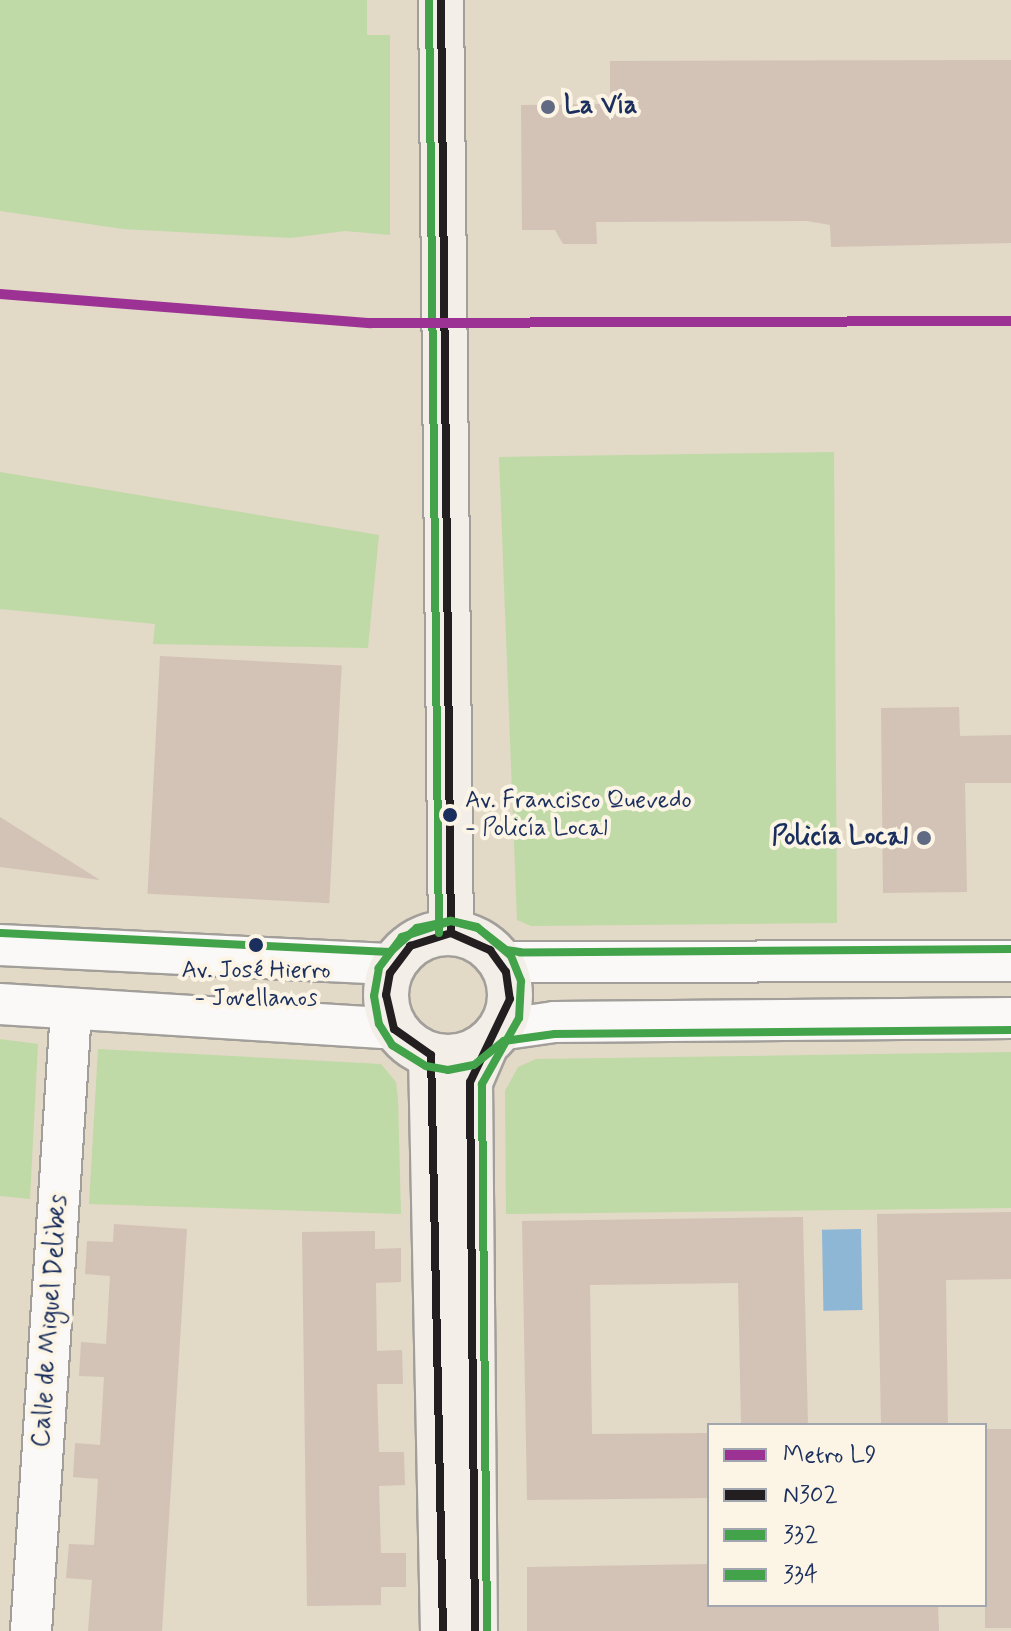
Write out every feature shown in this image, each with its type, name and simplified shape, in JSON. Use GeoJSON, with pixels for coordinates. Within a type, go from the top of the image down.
{"type":"FeatureCollection","features":[{"type":"Feature","properties":{"kind":"street"},"geometry":{"type":"LineString","coordinates":[[441,0],[440,230],[451,933]]}},
{"type":"Feature","properties":{"kind":"street"},"geometry":{"type":"LineString","coordinates":[[394,1029],[386,995],[394,964],[422,939],[451,933],[472,938],[501,962],[510,999],[470,1082],[475,1631]]}},
{"type":"Feature","properties":{"kind":"street"},"geometry":{"type":"LineString","coordinates":[[0,945],[394,964]]}},
{"type":"Feature","properties":{"kind":"street"},"geometry":{"type":"LineString","coordinates":[[501,962],[1011,961]]}},
{"type":"Feature","properties":{"kind":"street"},"geometry":{"type":"LineString","coordinates":[[0,1004],[394,1029],[431,1055],[468,1054],[493,1038],[554,1022],[1011,1018]]}},
{"type":"Feature","properties":{"kind":"street","name":"Calle de Miguel Delibes"},"geometry":{"type":"LineString","coordinates":[[31,1631],[71,1010]]}},
{"type":"Feature","properties":{"kind":"street"},"geometry":{"type":"LineString","coordinates":[[431,1055],[443,1631]]}},
{"type":"Feature","properties":{"kind":"green space"},"geometry":{"type":"Polygon","coordinates":[[[0,0],[367,0],[367,35],[390,35],[390,235],[345,231],[291,238],[123,229],[0,211],[0,0]]]}},
{"type":"Feature","properties":{"kind":"green space"},"geometry":{"type":"Polygon","coordinates":[[[834,452],[837,923],[531,926],[517,920],[499,457],[834,452]]]}},
{"type":"Feature","properties":{"kind":"green space"},"geometry":{"type":"Polygon","coordinates":[[[0,472],[379,535],[368,648],[153,644],[155,624],[0,609],[0,472]]]}},
{"type":"Feature","properties":{"kind":"green space"},"geometry":{"type":"Polygon","coordinates":[[[0,1039],[38,1044],[30,1199],[0,1196],[0,1039]]]}},
{"type":"Feature","properties":{"kind":"green space"},"geometry":{"type":"Polygon","coordinates":[[[98,1049],[381,1064],[396,1082],[401,1214],[89,1204],[98,1049]]]}},
{"type":"Feature","properties":{"kind":"green space"},"geometry":{"type":"Polygon","coordinates":[[[1011,1052],[1011,1208],[506,1214],[505,1091],[518,1067],[536,1059],[1011,1052]]]}},
{"type":"Feature","properties":{"kind":"water"},"geometry":{"type":"Polygon","coordinates":[[[861,1229],[862,1310],[823,1311],[822,1230],[861,1229]]]}},
{"type":"Feature","properties":{"kind":"building"},"geometry":{"type":"Polygon","coordinates":[[[1011,60],[1011,243],[831,247],[830,225],[807,221],[596,222],[597,244],[563,244],[555,230],[522,230],[521,105],[610,104],[610,61],[1011,60]]]}},
{"type":"Feature","properties":{"kind":"building"},"geometry":{"type":"Polygon","coordinates":[[[160,656],[342,666],[329,903],[148,894],[160,656]]]}},
{"type":"Feature","properties":{"kind":"building","name":"Policía Local"},"geometry":{"type":"Polygon","coordinates":[[[959,707],[960,736],[1011,735],[1011,783],[965,783],[967,892],[883,893],[881,708],[959,707]]]}},
{"type":"Feature","properties":{"kind":"building"},"geometry":{"type":"Polygon","coordinates":[[[0,817],[100,880],[0,867],[0,817]]]}},
{"type":"Feature","properties":{"kind":"building"},"geometry":{"type":"Polygon","coordinates":[[[1011,1212],[1011,1279],[946,1280],[948,1423],[881,1423],[877,1214],[1011,1212]]]}},
{"type":"Feature","properties":{"kind":"building"},"geometry":{"type":"Polygon","coordinates":[[[803,1217],[808,1423],[741,1423],[738,1283],[590,1285],[592,1434],[707,1433],[707,1498],[527,1500],[522,1221],[803,1217]]]}},
{"type":"Feature","properties":{"kind":"building"},"geometry":{"type":"Polygon","coordinates":[[[114,1224],[187,1229],[162,1631],[88,1631],[92,1580],[66,1578],[69,1544],[94,1545],[98,1479],[73,1477],[75,1443],[100,1445],[104,1377],[79,1376],[81,1342],[106,1344],[110,1276],[85,1274],[87,1241],[113,1242],[114,1224]]]}},
{"type":"Feature","properties":{"kind":"building"},"geometry":{"type":"Polygon","coordinates":[[[375,1231],[375,1249],[401,1248],[401,1282],[376,1283],[377,1351],[402,1350],[403,1384],[377,1384],[379,1452],[404,1452],[405,1485],[379,1486],[381,1553],[406,1553],[406,1587],[381,1587],[381,1605],[307,1606],[302,1232],[375,1231]]]}},
{"type":"Feature","properties":{"kind":"building"},"geometry":{"type":"Polygon","coordinates":[[[987,1429],[1011,1429],[1011,1628],[985,1628],[987,1429]]]}},
{"type":"Feature","properties":{"kind":"building"},"geometry":{"type":"Polygon","coordinates":[[[707,1564],[707,1607],[938,1607],[939,1631],[527,1631],[527,1567],[707,1564]]]}},
{"type":"Feature","properties":{"kind":"metro line","name":"L9"},"geometry":{"type":"LineString","coordinates":[[0,294],[371,323],[1011,321]]}},
{"type":"Feature","properties":{"kind":"transit line","name":"332"},"geometry":{"type":"LineString","coordinates":[[429,0],[439,933]]}},
{"type":"Feature","properties":{"kind":"transit line","name":"N302"},"geometry":{"type":"LineString","coordinates":[[441,0],[451,933]]}},
{"type":"Feature","properties":{"kind":"transit line","name":"332"},"geometry":{"type":"LineString","coordinates":[[1011,949],[520,952],[506,950],[477,927],[451,921],[402,937],[379,968],[374,996],[379,1024],[392,1045],[426,1066],[448,1070],[474,1065],[504,1041],[555,1034],[1011,1030]]}},
{"type":"Feature","properties":{"kind":"transit line","name":"334"},"geometry":{"type":"LineString","coordinates":[[1,933],[390,952],[417,928],[451,921],[478,928],[511,956],[521,981],[519,1018],[482,1084],[487,1631]]}},
{"type":"Feature","properties":{"kind":"transit line","name":"N302"},"geometry":{"type":"LineString","coordinates":[[443,1631],[431,1055],[394,1029],[386,995],[390,973],[410,946],[451,933],[490,950],[506,972],[510,999],[470,1082],[475,1631]]}},
{"type":"Feature","properties":{"kind":"place","name":"La Vía"},"geometry":{"type":"Point","coordinates":[548,107]}},
{"type":"Feature","properties":{"kind":"place","name":"Av. Francisco Quevedo - Policía Local"},"geometry":{"type":"Point","coordinates":[450,815]}},
{"type":"Feature","properties":{"kind":"place","name":"Policía Local"},"geometry":{"type":"Point","coordinates":[924,838]}},
{"type":"Feature","properties":{"kind":"place","name":"Av. José Hierro - Jovellanos"},"geometry":{"type":"Point","coordinates":[256,945]}}]}
